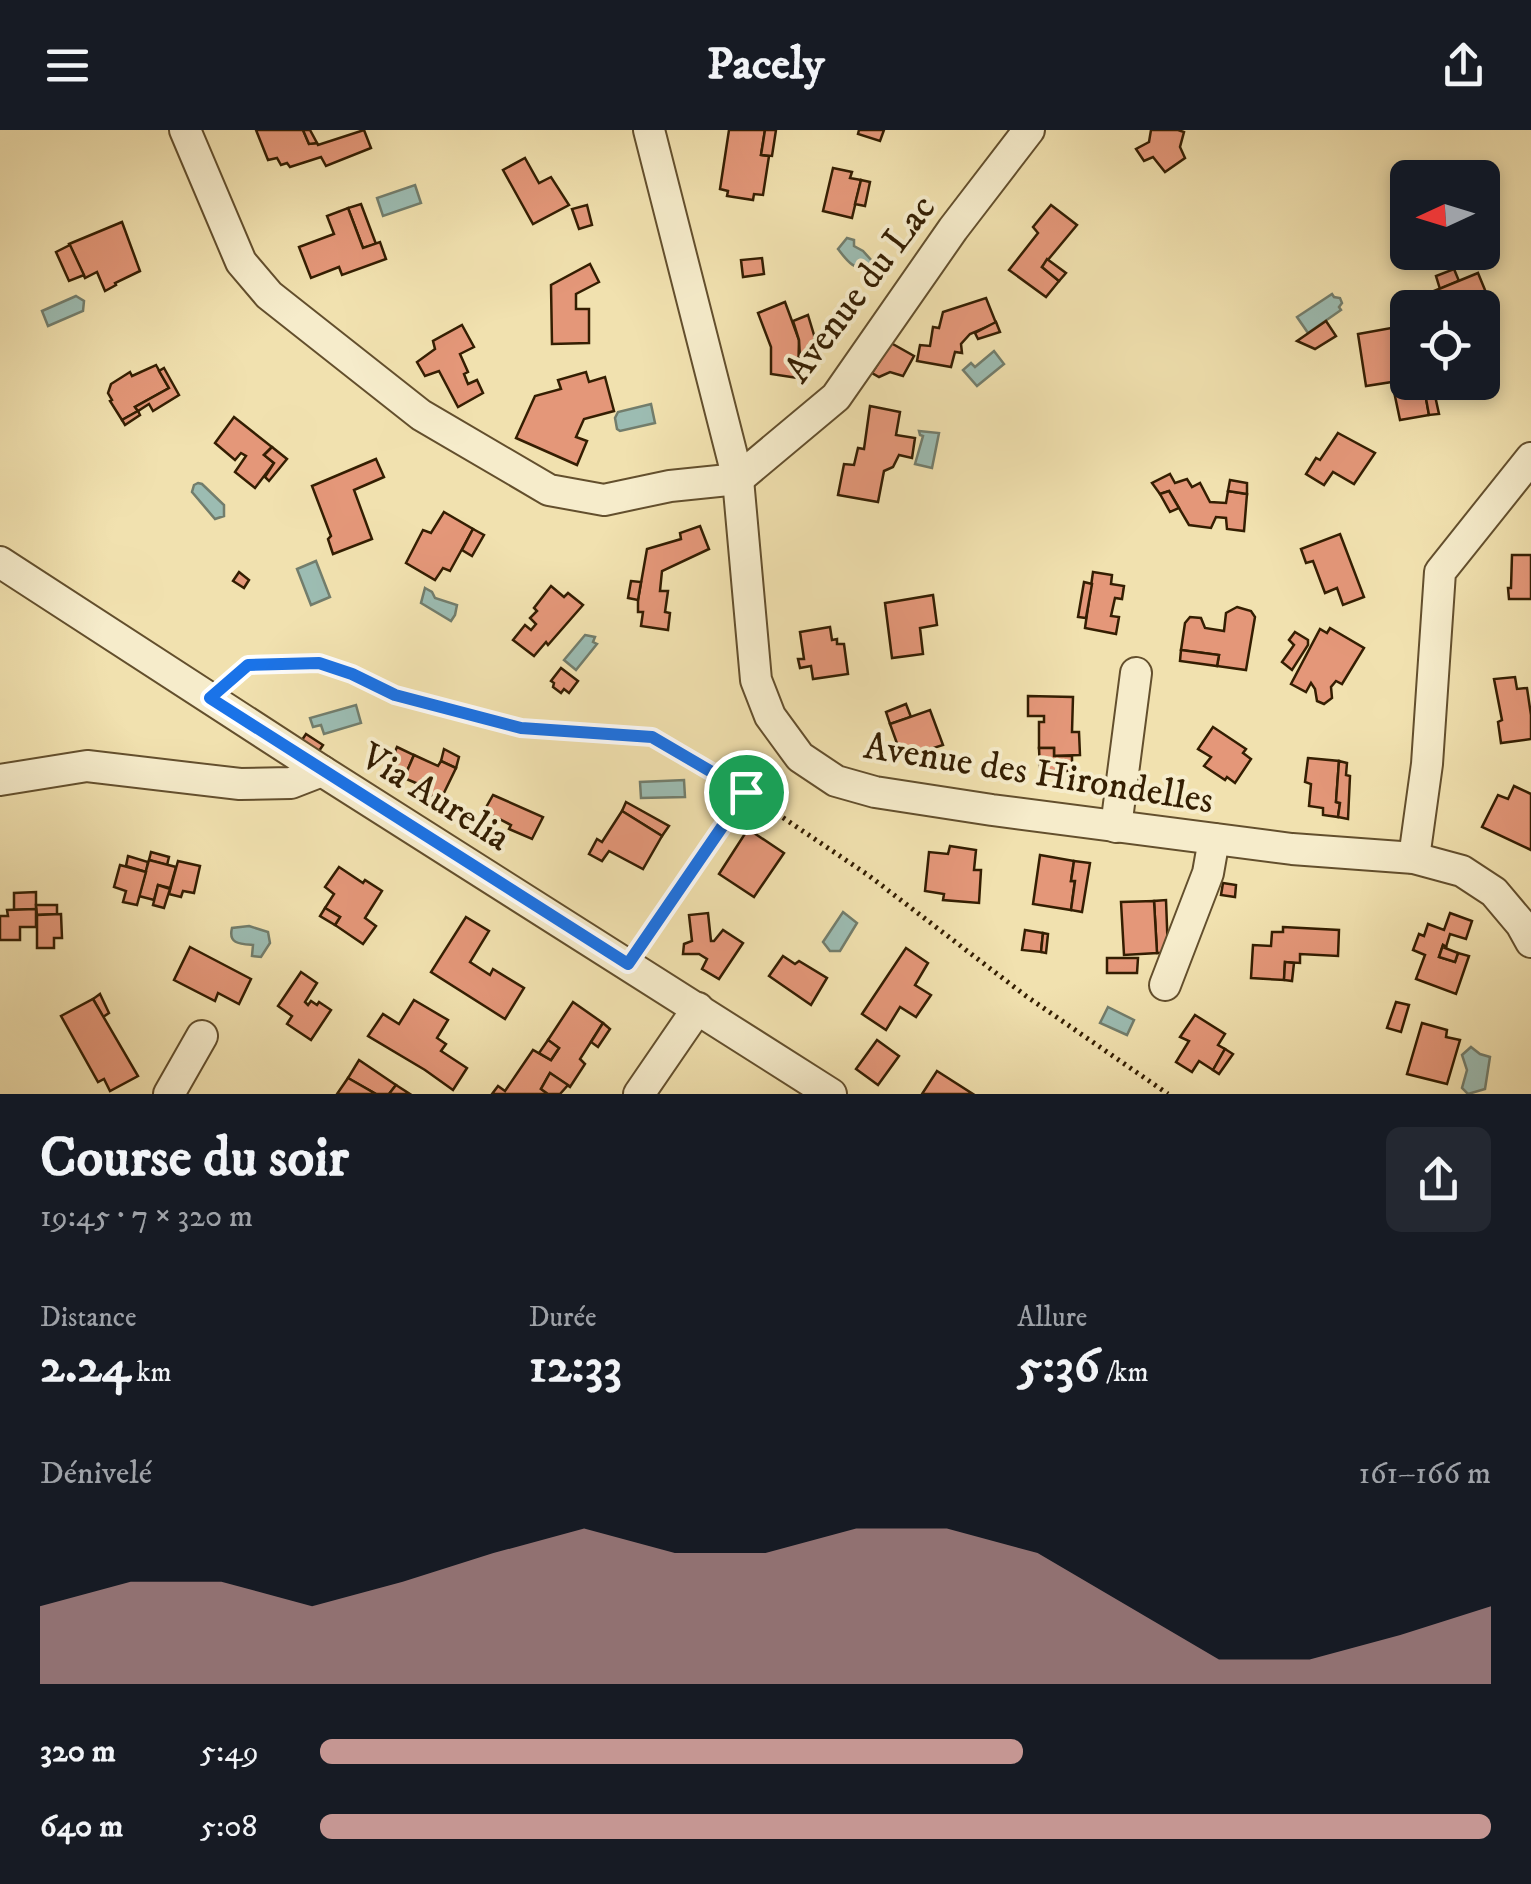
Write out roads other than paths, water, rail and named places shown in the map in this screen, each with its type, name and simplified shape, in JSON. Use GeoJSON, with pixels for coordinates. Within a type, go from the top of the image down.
{"type":"FeatureCollection","features":[{"type":"Feature","properties":{"kind":"street"},"geometry":{"type":"LineString","coordinates":[[185,130],[242,262],[269,296],[421,415],[548,490],[604,500],[670,486],[738,479]]}},
{"type":"Feature","properties":{"kind":"street","name":"Avenue des Hirondelles"},"geometry":{"type":"LineString","coordinates":[[649,130],[738,479],[754,663],[762,699],[783,737],[800,757],[836,781],[865,790],[1292,849],[1414,858],[1462,871],[1494,892],[1528,927]]}},
{"type":"Feature","properties":{"kind":"street","name":"Avenue du Lac"},"geometry":{"type":"LineString","coordinates":[[738,479],[836,397],[952,230],[1028,130]]}},
{"type":"Feature","properties":{"kind":"street"},"geometry":{"type":"LineString","coordinates":[[1414,858],[1426,764],[1440,572],[1531,458]]}},
{"type":"Feature","properties":{"kind":"street","name":"Via Aurelia"},"geometry":{"type":"LineString","coordinates":[[0,562],[831,1094]]}},
{"type":"Feature","properties":{"kind":"street"},"geometry":{"type":"LineString","coordinates":[[1116,827],[1136,673]]}},
{"type":"Feature","properties":{"kind":"street"},"geometry":{"type":"LineString","coordinates":[[0,780],[87,766],[240,784],[291,783],[322,771]]}},
{"type":"Feature","properties":{"kind":"street"},"geometry":{"type":"LineString","coordinates":[[1165,985],[1208,873],[1214,839]]}},
{"type":"Feature","properties":{"kind":"street"},"geometry":{"type":"LineString","coordinates":[[639,1094],[698,1008]]}},
{"type":"Feature","properties":{"kind":"street"},"geometry":{"type":"LineString","coordinates":[[169,1094],[202,1036]]}},
{"type":"Feature","properties":{"kind":"water"},"geometry":{"type":"Polygon","coordinates":[[[415,185],[421,203],[383,216],[377,198],[415,185]]]}},
{"type":"Feature","properties":{"kind":"water"},"geometry":{"type":"Polygon","coordinates":[[[847,238],[854,240],[854,246],[873,262],[871,268],[855,266],[838,249],[847,238]]]}},
{"type":"Feature","properties":{"kind":"water"},"geometry":{"type":"Polygon","coordinates":[[[1332,294],[1340,298],[1341,310],[1308,333],[1297,317],[1332,294]]]}},
{"type":"Feature","properties":{"kind":"water"},"geometry":{"type":"Polygon","coordinates":[[[76,296],[84,301],[83,311],[48,326],[42,311],[76,296]]]}},
{"type":"Feature","properties":{"kind":"water"},"geometry":{"type":"Polygon","coordinates":[[[994,351],[1004,364],[977,386],[963,370],[971,363],[975,367],[994,351]]]}},
{"type":"Feature","properties":{"kind":"water"},"geometry":{"type":"Polygon","coordinates":[[[651,404],[655,423],[617,429],[618,412],[651,404]]]}},
{"type":"Feature","properties":{"kind":"water"},"geometry":{"type":"Polygon","coordinates":[[[919,431],[939,433],[932,468],[915,464],[923,436],[919,431]]]}},
{"type":"Feature","properties":{"kind":"water"},"geometry":{"type":"Polygon","coordinates":[[[198,483],[224,505],[224,516],[215,519],[192,492],[198,483]]]}},
{"type":"Feature","properties":{"kind":"water"},"geometry":{"type":"Polygon","coordinates":[[[316,561],[330,597],[311,605],[297,569],[316,561]]]}},
{"type":"Feature","properties":{"kind":"water"},"geometry":{"type":"Polygon","coordinates":[[[425,588],[435,598],[457,605],[451,621],[421,603],[425,588]]]}},
{"type":"Feature","properties":{"kind":"water"},"geometry":{"type":"Polygon","coordinates":[[[585,635],[595,637],[593,642],[597,644],[576,670],[564,660],[585,635]]]}},
{"type":"Feature","properties":{"kind":"water"},"geometry":{"type":"Polygon","coordinates":[[[356,705],[361,723],[324,734],[321,725],[313,727],[310,718],[356,705]]]}},
{"type":"Feature","properties":{"kind":"water"},"geometry":{"type":"Polygon","coordinates":[[[684,780],[685,797],[641,798],[640,782],[684,780]]]}},
{"type":"Feature","properties":{"kind":"water"},"geometry":{"type":"Polygon","coordinates":[[[843,912],[857,923],[840,951],[830,951],[823,942],[843,912]]]}},
{"type":"Feature","properties":{"kind":"water"},"geometry":{"type":"Polygon","coordinates":[[[249,926],[268,932],[270,943],[261,957],[252,956],[253,945],[233,940],[232,928],[249,926]]]}},
{"type":"Feature","properties":{"kind":"water"},"geometry":{"type":"Polygon","coordinates":[[[1108,1007],[1134,1020],[1127,1035],[1100,1023],[1108,1007]]]}},
{"type":"Feature","properties":{"kind":"water"},"geometry":{"type":"Polygon","coordinates":[[[1471,1047],[1490,1057],[1485,1089],[1468,1094],[1462,1088],[1467,1070],[1462,1055],[1471,1047]]]}}]}
